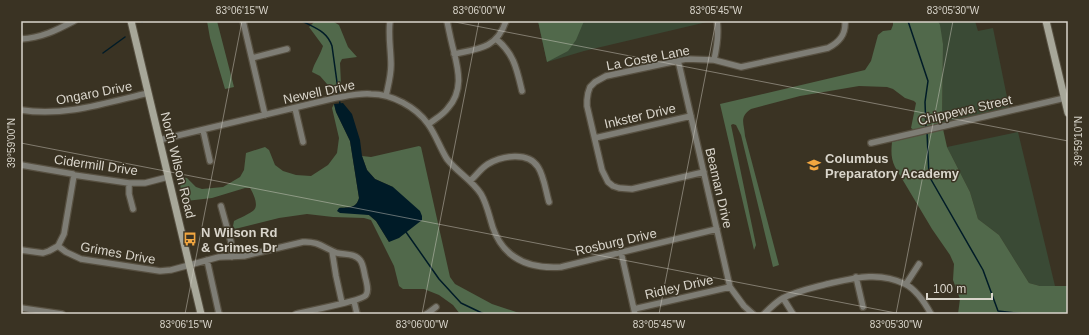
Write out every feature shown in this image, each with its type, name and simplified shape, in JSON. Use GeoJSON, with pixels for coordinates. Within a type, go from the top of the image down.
{"type":"FeatureCollection","features":[{"type":"Feature","properties":{"kind":"main road","name":"North Wilson Road"},"geometry":{"type":"LineString","coordinates":[[131,21],[201,314]]}},
{"type":"Feature","properties":{"kind":"main road"},"geometry":{"type":"LineString","coordinates":[[1046,21],[1068,113]]}},
{"type":"Feature","properties":{"kind":"street"},"geometry":{"type":"LineString","coordinates":[[21,39],[42,35],[63,24],[74,21]]}},
{"type":"Feature","properties":{"kind":"street"},"geometry":{"type":"LineString","coordinates":[[242,21],[265,115]]}},
{"type":"Feature","properties":{"kind":"street"},"geometry":{"type":"LineString","coordinates":[[386,96],[391,66],[390,21]]}},
{"type":"Feature","properties":{"kind":"street"},"geometry":{"type":"LineString","coordinates":[[429,124],[448,109],[457,94],[459,83],[459,75],[446,21]]}},
{"type":"Feature","properties":{"kind":"street"},"geometry":{"type":"LineString","coordinates":[[454,54],[486,46],[496,39],[503,31],[506,21]]}},
{"type":"Feature","properties":{"kind":"street"},"geometry":{"type":"LineString","coordinates":[[714,60],[717,49],[717,21]]}},
{"type":"Feature","properties":{"kind":"street","name":"La Coste Lane"},"geometry":{"type":"LineString","coordinates":[[595,138],[587,106],[588,93],[590,87],[595,82],[606,76],[678,60],[695,58],[714,60],[741,67],[828,48],[838,42],[842,37],[845,21]]}},
{"type":"Feature","properties":{"kind":"street"},"geometry":{"type":"LineString","coordinates":[[496,39],[506,47],[512,57],[522,91]]}},
{"type":"Feature","properties":{"kind":"street"},"geometry":{"type":"LineString","coordinates":[[252,58],[287,50]]}},
{"type":"Feature","properties":{"kind":"street","name":"Beaman Drive"},"geometry":{"type":"LineString","coordinates":[[678,60],[730,287],[744,306],[753,314]]}},
{"type":"Feature","properties":{"kind":"street","name":"Ongaro Drive"},"geometry":{"type":"LineString","coordinates":[[21,110],[44,112],[82,109],[148,93]]}},
{"type":"Feature","properties":{"kind":"street","name":"Newell Drive"},"geometry":{"type":"LineString","coordinates":[[159,140],[335,98],[372,94],[398,100],[410,107],[429,124],[448,160],[481,193],[487,206],[494,230],[505,249],[521,261]]}},
{"type":"Feature","properties":{"kind":"street","name":"Chippewa Street"},"geometry":{"type":"LineString","coordinates":[[871,143],[1064,98]]}},
{"type":"Feature","properties":{"kind":"street"},"geometry":{"type":"LineString","coordinates":[[295,108],[303,142]]}},
{"type":"Feature","properties":{"kind":"street","name":"Inkster Drive"},"geometry":{"type":"LineString","coordinates":[[595,138],[691,116]]}},
{"type":"Feature","properties":{"kind":"street"},"geometry":{"type":"LineString","coordinates":[[203,130],[210,161]]}},
{"type":"Feature","properties":{"kind":"street"},"geometry":{"type":"LineString","coordinates":[[595,138],[604,176],[608,182],[619,188],[632,189],[704,172]]}},
{"type":"Feature","properties":{"kind":"street"},"geometry":{"type":"LineString","coordinates":[[470,181],[483,168],[493,162],[522,156],[533,161],[539,168],[549,202]]}},
{"type":"Feature","properties":{"kind":"street","name":"Cidermill Drive"},"geometry":{"type":"LineString","coordinates":[[21,165],[74,175],[130,183],[145,183],[168,177]]}},
{"type":"Feature","properties":{"kind":"street"},"geometry":{"type":"LineString","coordinates":[[21,250],[43,253],[58,246],[64,234],[74,175]]}},
{"type":"Feature","properties":{"kind":"street"},"geometry":{"type":"LineString","coordinates":[[130,183],[129,194],[133,209]]}},
{"type":"Feature","properties":{"kind":"street"},"geometry":{"type":"LineString","coordinates":[[221,206],[231,242],[232,257]]}},
{"type":"Feature","properties":{"kind":"street","name":"Rosburg Drive"},"geometry":{"type":"LineString","coordinates":[[521,261],[540,267],[556,267],[717,229]]}},
{"type":"Feature","properties":{"kind":"street","name":"Grimes Drive"},"geometry":{"type":"LineString","coordinates":[[58,246],[66,252],[81,259],[160,271],[219,257],[244,256],[303,242],[312,242],[320,244],[341,254],[355,256],[362,263],[368,292],[365,297],[354,301]]}},
{"type":"Feature","properties":{"kind":"street"},"geometry":{"type":"LineString","coordinates":[[332,251],[342,303]]}},
{"type":"Feature","properties":{"kind":"street"},"geometry":{"type":"LineString","coordinates":[[621,252],[635,312]]}},
{"type":"Feature","properties":{"kind":"street"},"geometry":{"type":"LineString","coordinates":[[207,260],[219,314]]}},
{"type":"Feature","properties":{"kind":"street"},"geometry":{"type":"LineString","coordinates":[[906,284],[919,264]]}},
{"type":"Feature","properties":{"kind":"street"},"geometry":{"type":"LineString","coordinates":[[764,314],[776,302],[804,289],[856,277],[882,276],[906,284],[925,304],[931,314]]}},
{"type":"Feature","properties":{"kind":"street"},"geometry":{"type":"LineString","coordinates":[[856,277],[863,307]]}},
{"type":"Feature","properties":{"kind":"street","name":"Ridley Drive"},"geometry":{"type":"LineString","coordinates":[[635,312],[730,287]]}},
{"type":"Feature","properties":{"kind":"street"},"geometry":{"type":"LineString","coordinates":[[783,298],[792,314]]}},
{"type":"Feature","properties":{"kind":"street"},"geometry":{"type":"LineString","coordinates":[[296,314],[354,301],[357,314]]}},
{"type":"Feature","properties":{"kind":"street"},"geometry":{"type":"LineString","coordinates":[[426,314],[436,307]]}},
{"type":"Feature","properties":{"kind":"street"},"geometry":{"type":"LineString","coordinates":[[21,308],[62,314]]}},
{"type":"Feature","properties":{"kind":"green space"},"geometry":{"type":"Polygon","coordinates":[[[207,21],[217,21],[234,87],[225,89],[210,38],[207,21]]]}},
{"type":"Feature","properties":{"kind":"green space"},"geometry":{"type":"Polygon","coordinates":[[[315,21],[334,22],[339,25],[348,47],[357,57],[342,59],[340,63],[341,84],[334,92],[320,76],[312,72],[323,46],[309,27],[315,21]]]}},
{"type":"Feature","properties":{"kind":"green space"},"geometry":{"type":"Polygon","coordinates":[[[538,21],[711,21],[584,51],[547,62],[538,21]]]}},
{"type":"Feature","properties":{"kind":"green space"},"geometry":{"type":"Polygon","coordinates":[[[538,21],[584,21],[576,40],[568,51],[547,62],[538,21]]]}},
{"type":"Feature","properties":{"kind":"green space"},"geometry":{"type":"Polygon","coordinates":[[[893,21],[938,21],[940,25],[943,44],[942,123],[914,130],[911,128],[916,103],[887,87],[859,86],[800,96],[751,109],[745,115],[743,121],[745,136],[779,265],[773,267],[741,135],[736,125],[733,124],[731,125],[756,245],[754,250],[720,104],[865,70],[871,61],[878,35],[883,31],[891,30],[893,21]]]}},
{"type":"Feature","properties":{"kind":"green space"},"geometry":{"type":"Polygon","coordinates":[[[938,21],[975,21],[978,31],[993,28],[1009,107],[942,123],[943,44],[938,21]]]}},
{"type":"Feature","properties":{"kind":"green space"},"geometry":{"type":"Polygon","coordinates":[[[334,104],[336,112],[350,141],[359,198],[358,202],[354,206],[339,208],[369,215],[376,221],[389,242],[393,187],[375,179],[367,170],[362,156],[371,157],[419,146],[421,147],[450,277],[455,284],[492,304],[522,314],[460,314],[453,305],[439,295],[424,289],[403,289],[399,286],[394,266],[371,220],[364,218],[307,214],[279,218],[235,229],[233,226],[234,221],[250,213],[255,208],[255,199],[250,188],[245,188],[212,198],[186,201],[184,198],[180,182],[181,177],[187,178],[196,187],[202,189],[223,187],[240,177],[244,170],[246,153],[265,147],[269,150],[275,165],[283,171],[296,175],[311,176],[328,165],[337,153],[339,138],[332,108],[334,104]]]}},
{"type":"Feature","properties":{"kind":"green space"},"geometry":{"type":"Polygon","coordinates":[[[943,129],[947,147],[970,192],[978,219],[999,235],[1029,283],[1040,286],[1068,286],[1068,314],[958,314],[960,299],[953,280],[954,264],[950,255],[932,229],[895,167],[891,149],[892,142],[943,129]]]}},
{"type":"Feature","properties":{"kind":"green space"},"geometry":{"type":"Polygon","coordinates":[[[1018,132],[1055,286],[1040,286],[1029,283],[999,235],[978,219],[970,192],[947,147],[1018,132]]]}},
{"type":"Feature","properties":{"kind":"water"},"geometry":{"type":"Polygon","coordinates":[[[343,103],[352,114],[360,140],[362,156],[367,170],[375,179],[393,187],[420,211],[422,216],[422,220],[399,238],[389,242],[376,221],[369,215],[340,213],[337,211],[339,208],[354,206],[358,202],[359,198],[350,141],[336,112],[334,104],[343,103]]]}},
{"type":"Feature","properties":{"kind":"waterway"},"geometry":{"type":"LineString","coordinates":[[302,21],[320,30],[330,41],[340,104]]}},
{"type":"Feature","properties":{"kind":"waterway"},"geometry":{"type":"LineString","coordinates":[[908,21],[928,81],[925,102],[926,128]]}},
{"type":"Feature","properties":{"kind":"waterway"},"geometry":{"type":"LineString","coordinates":[[103,53],[125,37]]}},
{"type":"Feature","properties":{"kind":"waterway"},"geometry":{"type":"LineString","coordinates":[[927,132],[929,176],[983,270],[998,311],[1024,314]]}},
{"type":"Feature","properties":{"kind":"waterway"},"geometry":{"type":"LineString","coordinates":[[406,232],[439,279],[461,303],[484,314]]}},
{"type":"Feature","properties":{"kind":"place","name":"Columbus Preparatory Academy"},"geometry":{"type":"Point","coordinates":[814,165]}},
{"type":"Feature","properties":{"kind":"place","name":"N Wilson Rd & Grimes Dr"},"geometry":{"type":"Point","coordinates":[190,239]}}]}
